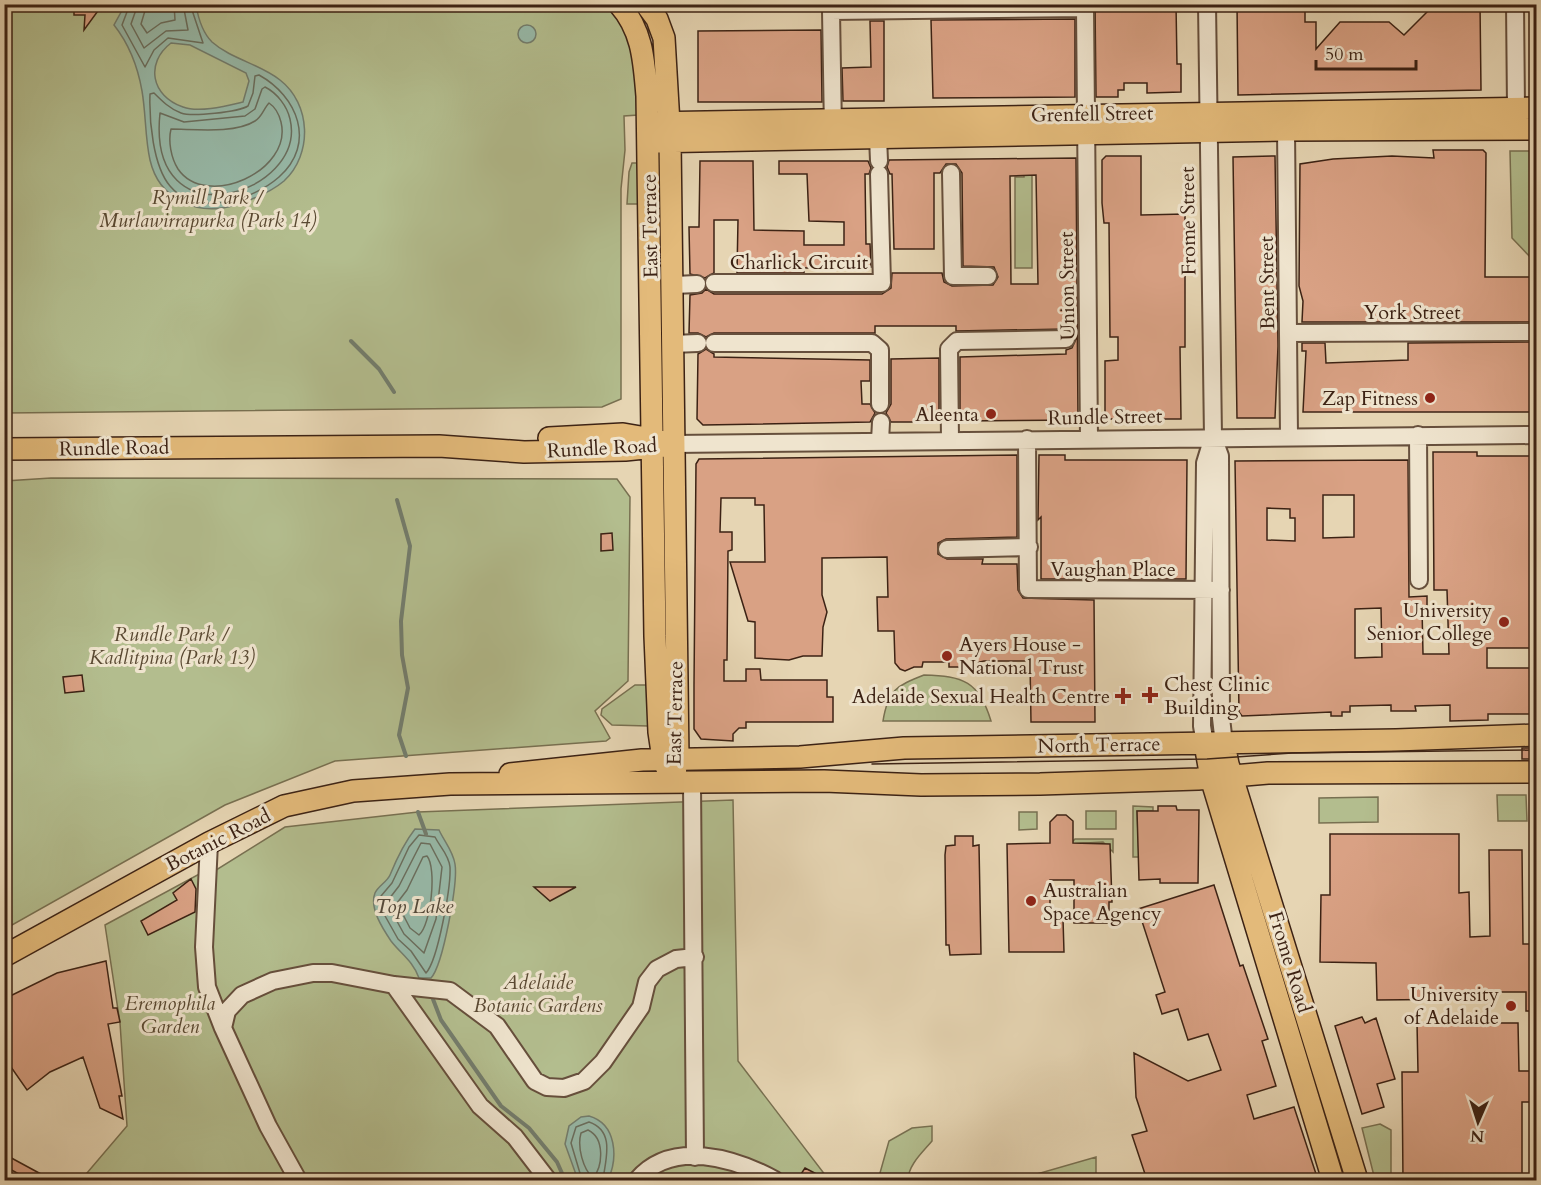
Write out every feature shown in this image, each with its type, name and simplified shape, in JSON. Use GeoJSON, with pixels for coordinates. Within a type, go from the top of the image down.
{"type":"FeatureCollection","features":[{"type":"Feature","properties":{"kind":"main road","name":"East Terrace"},"geometry":{"type":"LineString","coordinates":[[619,4],[634,27],[642,50],[659,132],[674,285],[672,344],[676,635],[670,758]]}},
{"type":"Feature","properties":{"kind":"main road","name":"East Terrace"},"geometry":{"type":"LineString","coordinates":[[646,4],[657,19],[664,38],[651,291],[655,636],[670,758],[682,783]]}},
{"type":"Feature","properties":{"kind":"main road","name":"Grenfell Street"},"geometry":{"type":"LineString","coordinates":[[659,132],[1207,122],[1526,108]]}},
{"type":"Feature","properties":{"kind":"main road","name":"Grenfell Street"},"geometry":{"type":"LineString","coordinates":[[1207,122],[1286,130],[1536,129]]}},
{"type":"Feature","properties":{"kind":"main road","name":"Grenfell Street"},"geometry":{"type":"LineString","coordinates":[[833,128],[878,137],[932,127]]}},
{"type":"Feature","properties":{"kind":"main road"},"geometry":{"type":"LineString","coordinates":[[651,291],[674,285]]}},
{"type":"Feature","properties":{"kind":"main road"},"geometry":{"type":"LineString","coordinates":[[651,349],[672,344]]}},
{"type":"Feature","properties":{"kind":"main road","name":"Rundle Road"},"geometry":{"type":"LineString","coordinates":[[4,449],[439,446],[524,452],[652,443],[673,444]]}},
{"type":"Feature","properties":{"kind":"main road"},"geometry":{"type":"LineString","coordinates":[[655,636],[676,635]]}},
{"type":"Feature","properties":{"kind":"main road","name":"North Terrace"},"geometry":{"type":"LineString","coordinates":[[670,758],[800,757],[904,748],[1214,744],[1536,735]]}},
{"type":"Feature","properties":{"kind":"main road","name":"Frome Road"},"geometry":{"type":"LineString","coordinates":[[1214,744],[1221,777],[1332,1180]]}},
{"type":"Feature","properties":{"kind":"main road","name":"Botanic Road"},"geometry":{"type":"LineString","coordinates":[[450,784],[544,768],[670,758]]}},
{"type":"Feature","properties":{"kind":"main road","name":"North Terrace"},"geometry":{"type":"LineString","coordinates":[[682,783],[824,781],[1010,784],[1221,777],[1268,773],[1536,772]]}},
{"type":"Feature","properties":{"kind":"main road","name":"Frome Road"},"geometry":{"type":"LineString","coordinates":[[1221,777],[1357,1180]]}},
{"type":"Feature","properties":{"kind":"main road","name":"Botanic Road"},"geometry":{"type":"LineString","coordinates":[[4,956],[208,843],[284,806],[353,791],[450,784],[682,783]]}},
{"type":"Feature","properties":{"kind":"street","name":"Frome Street"},"geometry":{"type":"LineString","coordinates":[[1207,4],[1213,437],[1205,463],[1202,726],[1214,744]]}},
{"type":"Feature","properties":{"kind":"street"},"geometry":{"type":"LineString","coordinates":[[1515,4],[1526,108]]}},
{"type":"Feature","properties":{"kind":"street"},"geometry":{"type":"LineString","coordinates":[[833,128],[831,11],[892,7]]}},
{"type":"Feature","properties":{"kind":"street","name":"Union Street"},"geometry":{"type":"LineString","coordinates":[[892,7],[1084,8],[1086,124],[1079,339],[1089,438]]}},
{"type":"Feature","properties":{"kind":"street","name":"Bent Street"},"geometry":{"type":"LineString","coordinates":[[1286,130],[1289,436]]}},
{"type":"Feature","properties":{"kind":"street","name":"Charlick Circuit"},"geometry":{"type":"LineString","coordinates":[[714,283],[882,283],[878,137]]}},
{"type":"Feature","properties":{"kind":"street"},"geometry":{"type":"LineString","coordinates":[[951,173],[952,276],[988,276]]}},
{"type":"Feature","properties":{"kind":"street"},"geometry":{"type":"LineString","coordinates":[[674,285],[697,284]]}},
{"type":"Feature","properties":{"kind":"street","name":"York Street"},"geometry":{"type":"LineString","coordinates":[[1288,333],[1536,332]]}},
{"type":"Feature","properties":{"kind":"street"},"geometry":{"type":"LineString","coordinates":[[950,440],[949,349],[957,341],[1079,339]]}},
{"type":"Feature","properties":{"kind":"street"},"geometry":{"type":"LineString","coordinates":[[672,344],[872,343],[880,350],[880,404]]}},
{"type":"Feature","properties":{"kind":"street"},"geometry":{"type":"LineString","coordinates":[[880,441],[881,422]]}},
{"type":"Feature","properties":{"kind":"street"},"geometry":{"type":"LineString","coordinates":[[1418,435],[1419,580]]}},
{"type":"Feature","properties":{"kind":"street","name":"Rundle Street"},"geometry":{"type":"LineString","coordinates":[[673,444],[1536,435]]}},
{"type":"Feature","properties":{"kind":"street","name":"Frome Street"},"geometry":{"type":"LineString","coordinates":[[1213,437],[1220,456],[1221,590],[1221,718],[1214,744]]}},
{"type":"Feature","properties":{"kind":"street","name":"Vaughan Place"},"geometry":{"type":"LineString","coordinates":[[1027,439],[1028,590],[1203,590]]}},
{"type":"Feature","properties":{"kind":"street"},"geometry":{"type":"LineString","coordinates":[[948,549],[1029,547]]}},
{"type":"Feature","properties":{"kind":"street"},"geometry":{"type":"LineString","coordinates":[[1203,590],[1221,590]]}},
{"type":"Feature","properties":{"kind":"street"},"geometry":{"type":"LineString","coordinates":[[682,783],[695,957],[695,1148]]}},
{"type":"Feature","properties":{"kind":"street"},"geometry":{"type":"LineString","coordinates":[[208,843],[204,950],[210,994],[268,1126],[298,1180]]}},
{"type":"Feature","properties":{"kind":"street"},"geometry":{"type":"LineString","coordinates":[[210,994],[229,998],[285,978],[322,972],[394,985],[450,991],[464,1004],[491,1020],[512,1044],[526,1071],[535,1081],[547,1086],[564,1088],[584,1082],[603,1062],[641,1007],[647,982],[657,969],[676,959],[695,957]]}},
{"type":"Feature","properties":{"kind":"street"},"geometry":{"type":"LineString","coordinates":[[394,985],[480,1106],[515,1137],[548,1180]]}},
{"type":"Feature","properties":{"kind":"street"},"geometry":{"type":"LineString","coordinates":[[223,1028],[231,1005],[248,992]]}},
{"type":"Feature","properties":{"kind":"street"},"geometry":{"type":"LineString","coordinates":[[637,1180],[649,1169],[663,1161],[695,1148],[733,1161],[775,1180]]}},
{"type":"Feature","properties":{"kind":"green space","name":"Rymill Park / Murlawirrapurka (Park 14)"},"geometry":{"type":"Polygon","coordinates":[[[4,5],[610,5],[635,47],[638,115],[624,116],[625,150],[621,189],[621,399],[602,407],[5,413],[4,5]]]}},
{"type":"Feature","properties":{"kind":"green space"},"geometry":{"type":"Polygon","coordinates":[[[1510,151],[1536,151],[1536,259],[1532,259],[1512,238],[1510,151]]]}},
{"type":"Feature","properties":{"kind":"green space"},"geometry":{"type":"Polygon","coordinates":[[[1024,161],[1032,161],[1032,268],[1015,268],[1015,177],[1024,177],[1024,161]]]}},
{"type":"Feature","properties":{"kind":"green space"},"geometry":{"type":"Polygon","coordinates":[[[632,163],[640,163],[640,204],[627,204],[629,172],[632,163]]]}},
{"type":"Feature","properties":{"kind":"green space","name":"Rundle Park / Kadlitpina (Park 13)"},"geometry":{"type":"Polygon","coordinates":[[[51,478],[617,479],[630,497],[628,681],[595,711],[610,738],[606,741],[335,761],[225,805],[5,929],[5,481],[51,478]]]}},
{"type":"Feature","properties":{"kind":"green space"},"geometry":{"type":"Polygon","coordinates":[[[924,675],[949,677],[968,683],[981,697],[991,721],[883,721],[888,702],[895,690],[906,682],[924,675]]]}},
{"type":"Feature","properties":{"kind":"green space"},"geometry":{"type":"Polygon","coordinates":[[[635,685],[648,685],[648,726],[612,725],[601,715],[602,709],[635,685]]]}},
{"type":"Feature","properties":{"kind":"green space"},"geometry":{"type":"Polygon","coordinates":[[[1497,795],[1526,795],[1527,821],[1498,821],[1497,795]]]}},
{"type":"Feature","properties":{"kind":"green space"},"geometry":{"type":"Polygon","coordinates":[[[1378,797],[1378,822],[1319,823],[1319,798],[1378,797]]]}},
{"type":"Feature","properties":{"kind":"green space","name":"Adelaide Botanic Gardens"},"geometry":{"type":"Polygon","coordinates":[[[733,800],[738,1061],[829,1180],[81,1180],[127,1126],[120,1023],[105,925],[203,872],[213,872],[285,827],[418,812],[733,800]]]}},
{"type":"Feature","properties":{"kind":"green space"},"geometry":{"type":"Polygon","coordinates":[[[1133,806],[1153,807],[1153,811],[1137,811],[1139,857],[1133,857],[1133,806]]]}},
{"type":"Feature","properties":{"kind":"green space"},"geometry":{"type":"Polygon","coordinates":[[[1086,811],[1116,811],[1116,829],[1086,829],[1086,811]]]}},
{"type":"Feature","properties":{"kind":"green space"},"geometry":{"type":"Polygon","coordinates":[[[1019,812],[1037,812],[1037,829],[1019,830],[1019,812]]]}},
{"type":"Feature","properties":{"kind":"green space"},"geometry":{"type":"Polygon","coordinates":[[[1075,839],[1113,839],[1113,852],[1103,842],[1070,844],[1075,839]]]}},
{"type":"Feature","properties":{"kind":"green space"},"geometry":{"type":"Polygon","coordinates":[[[1380,1124],[1391,1130],[1391,1180],[1375,1180],[1362,1128],[1380,1124]]]}},
{"type":"Feature","properties":{"kind":"green space"},"geometry":{"type":"Polygon","coordinates":[[[932,1126],[932,1141],[913,1164],[908,1180],[878,1180],[889,1141],[912,1128],[932,1126]]]}},
{"type":"Feature","properties":{"kind":"green space"},"geometry":{"type":"Polygon","coordinates":[[[1096,1157],[1096,1180],[1016,1180],[1096,1157]]]}},
{"type":"Feature","properties":{"kind":"water"},"geometry":{"type":"Polygon","coordinates":[[[125,5],[196,5],[201,25],[212,42],[280,80],[298,102],[303,115],[304,129],[304,144],[300,157],[284,181],[254,198],[221,208],[207,209],[194,206],[171,195],[155,174],[150,160],[138,74],[132,56],[114,25],[125,5]],[[171,43],[157,60],[155,78],[164,95],[172,102],[189,109],[213,108],[243,102],[249,81],[246,73],[190,45],[171,43]]]}},
{"type":"Feature","properties":{"kind":"water"},"geometry":{"type":"Polygon","coordinates":[[[527,25],[533,28],[536,34],[533,40],[527,43],[521,40],[518,34],[521,28],[527,25]]]}},
{"type":"Feature","properties":{"kind":"water","name":"Top Lake"},"geometry":{"type":"Polygon","coordinates":[[[415,829],[439,830],[455,864],[449,923],[436,970],[431,978],[419,978],[410,962],[384,931],[374,905],[375,893],[389,877],[401,851],[415,829]]]}},
{"type":"Feature","properties":{"kind":"water"},"geometry":{"type":"Polygon","coordinates":[[[589,1116],[605,1126],[613,1143],[613,1162],[608,1180],[578,1180],[565,1144],[569,1126],[581,1117],[589,1116]]]}},
{"type":"Feature","properties":{"kind":"building"},"geometry":{"type":"Polygon","coordinates":[[[74,4],[103,4],[84,30],[85,15],[74,15],[74,4]]]}},
{"type":"Feature","properties":{"kind":"building"},"geometry":{"type":"Polygon","coordinates":[[[1095,4],[1176,4],[1177,64],[1181,64],[1181,92],[1147,93],[1147,83],[1124,83],[1124,90],[1118,90],[1118,97],[1096,97],[1095,4]]]}},
{"type":"Feature","properties":{"kind":"building"},"geometry":{"type":"Polygon","coordinates":[[[1237,4],[1305,4],[1305,22],[1316,22],[1316,49],[1340,22],[1389,22],[1404,35],[1435,4],[1480,4],[1481,90],[1238,95],[1237,4]]]}},
{"type":"Feature","properties":{"kind":"building"},"geometry":{"type":"Polygon","coordinates":[[[1075,19],[1075,97],[933,98],[931,20],[1075,19]]]}},
{"type":"Feature","properties":{"kind":"building"},"geometry":{"type":"Polygon","coordinates":[[[870,21],[884,21],[884,101],[843,101],[842,68],[871,67],[870,21]]]}},
{"type":"Feature","properties":{"kind":"building"},"geometry":{"type":"Polygon","coordinates":[[[821,30],[822,102],[698,102],[698,31],[821,30]]]}},
{"type":"Feature","properties":{"kind":"building"},"geometry":{"type":"Polygon","coordinates":[[[1433,150],[1483,150],[1486,153],[1485,277],[1536,277],[1536,322],[1302,322],[1303,301],[1299,286],[1300,164],[1333,159],[1392,156],[1434,158],[1433,150]]]}},
{"type":"Feature","properties":{"kind":"building"},"geometry":{"type":"Polygon","coordinates":[[[1106,156],[1141,156],[1141,215],[1185,214],[1185,347],[1180,347],[1181,419],[1105,419],[1105,361],[1118,360],[1118,337],[1110,337],[1109,223],[1104,223],[1102,203],[1102,160],[1106,156]]]}},
{"type":"Feature","properties":{"kind":"building"},"geometry":{"type":"Polygon","coordinates":[[[1275,156],[1278,346],[1275,418],[1237,418],[1233,157],[1275,156]]]}},
{"type":"Feature","properties":{"kind":"building"},"geometry":{"type":"Polygon","coordinates":[[[1076,158],[1078,420],[960,421],[960,357],[1066,354],[1066,350],[1072,348],[1076,339],[1075,333],[1066,329],[956,331],[956,326],[875,326],[875,333],[714,333],[706,337],[698,333],[689,333],[690,295],[702,293],[706,289],[714,294],[882,294],[891,288],[892,273],[942,273],[944,282],[952,286],[993,285],[998,277],[994,267],[963,266],[962,173],[956,164],[946,164],[940,173],[934,173],[934,249],[894,249],[892,174],[887,167],[889,160],[1076,158]],[[1036,175],[1010,176],[1011,284],[1038,284],[1036,175]]]}},
{"type":"Feature","properties":{"kind":"building"},"geometry":{"type":"Polygon","coordinates":[[[700,161],[753,161],[754,230],[804,231],[804,245],[844,245],[844,222],[809,221],[807,174],[779,174],[779,161],[868,161],[871,168],[869,174],[865,174],[866,244],[870,244],[871,267],[804,268],[804,273],[737,273],[738,220],[714,220],[714,273],[705,278],[690,274],[689,227],[699,227],[700,161]]]}},
{"type":"Feature","properties":{"kind":"building"},"geometry":{"type":"Polygon","coordinates":[[[1536,342],[1536,412],[1303,412],[1306,351],[1302,351],[1302,343],[1325,343],[1326,363],[1408,360],[1408,343],[1536,342]]]}},
{"type":"Feature","properties":{"kind":"building"},"geometry":{"type":"Polygon","coordinates":[[[706,349],[714,354],[714,357],[870,360],[870,381],[861,381],[862,404],[870,404],[875,413],[870,422],[703,425],[697,419],[698,354],[706,349]]]}},
{"type":"Feature","properties":{"kind":"building"},"geometry":{"type":"Polygon","coordinates":[[[939,358],[939,422],[891,422],[886,413],[891,404],[891,359],[939,358]]]}},
{"type":"Feature","properties":{"kind":"building"},"geometry":{"type":"Polygon","coordinates":[[[1433,452],[1477,452],[1477,456],[1536,456],[1536,648],[1487,648],[1487,668],[1536,668],[1536,714],[1488,714],[1488,720],[1450,721],[1450,705],[1415,706],[1416,711],[1391,711],[1391,705],[1350,706],[1350,712],[1342,712],[1342,716],[1331,716],[1331,712],[1242,716],[1239,712],[1235,461],[1408,460],[1409,597],[1427,596],[1427,607],[1422,607],[1423,654],[1449,654],[1447,590],[1434,590],[1433,452]],[[1323,495],[1323,538],[1354,537],[1354,495],[1323,495]],[[1267,508],[1267,540],[1295,541],[1295,518],[1290,518],[1290,509],[1267,508]],[[1381,608],[1355,609],[1355,658],[1382,657],[1381,608]]]}},
{"type":"Feature","properties":{"kind":"building"},"geometry":{"type":"Polygon","coordinates":[[[1017,455],[1017,537],[946,539],[938,543],[938,554],[947,559],[983,559],[982,564],[1017,564],[1018,590],[1023,598],[1094,600],[1095,722],[1031,722],[1030,661],[984,661],[976,663],[968,671],[958,667],[949,667],[949,662],[923,662],[922,667],[914,667],[905,671],[900,669],[895,663],[894,631],[878,631],[877,597],[888,597],[887,557],[822,558],[822,595],[827,612],[823,627],[822,656],[803,656],[789,660],[755,658],[755,622],[748,621],[730,562],[765,562],[764,505],[755,505],[755,498],[721,498],[720,532],[732,532],[732,550],[728,551],[727,660],[724,660],[724,681],[746,681],[746,669],[760,669],[761,680],[827,680],[827,697],[833,697],[833,722],[746,722],[746,728],[739,728],[733,734],[733,741],[701,739],[694,729],[696,464],[699,459],[1017,455]]]}},
{"type":"Feature","properties":{"kind":"building"},"geometry":{"type":"Polygon","coordinates":[[[1039,455],[1065,455],[1065,460],[1187,460],[1186,579],[1041,579],[1041,517],[1038,520],[1039,455]]]}},
{"type":"Feature","properties":{"kind":"building"},"geometry":{"type":"Polygon","coordinates":[[[612,533],[613,550],[601,551],[601,534],[612,533]]]}},
{"type":"Feature","properties":{"kind":"building"},"geometry":{"type":"Polygon","coordinates":[[[82,675],[84,691],[65,693],[63,677],[82,675]]]}},
{"type":"Feature","properties":{"kind":"building"},"geometry":{"type":"Polygon","coordinates":[[[1522,748],[1536,748],[1536,759],[1522,759],[1522,748]]]}},
{"type":"Feature","properties":{"kind":"building"},"geometry":{"type":"Polygon","coordinates":[[[1158,806],[1176,806],[1177,810],[1199,810],[1198,883],[1160,883],[1160,879],[1139,880],[1137,811],[1158,811],[1158,806]]]}},
{"type":"Feature","properties":{"kind":"building"},"geometry":{"type":"Polygon","coordinates":[[[1057,815],[1066,815],[1073,821],[1073,843],[1110,844],[1112,902],[1109,902],[1109,923],[1074,923],[1074,880],[1050,880],[1050,919],[1063,919],[1064,952],[1009,952],[1007,844],[1050,843],[1050,822],[1057,815]]]}},
{"type":"Feature","properties":{"kind":"building"},"geometry":{"type":"Polygon","coordinates":[[[1330,834],[1459,834],[1459,893],[1469,892],[1470,937],[1490,936],[1489,850],[1522,850],[1523,944],[1536,944],[1536,1011],[1526,1011],[1526,992],[1479,992],[1479,999],[1377,1000],[1376,963],[1320,962],[1321,895],[1330,895],[1330,834]]]}},
{"type":"Feature","properties":{"kind":"building"},"geometry":{"type":"Polygon","coordinates":[[[955,836],[973,836],[973,846],[979,845],[981,954],[950,955],[949,945],[946,945],[945,855],[946,846],[955,845],[955,836]]]}},
{"type":"Feature","properties":{"kind":"building"},"geometry":{"type":"Polygon","coordinates":[[[191,879],[196,889],[195,912],[148,935],[141,921],[177,900],[173,893],[191,879]]]}},
{"type":"Feature","properties":{"kind":"building"},"geometry":{"type":"Polygon","coordinates":[[[1214,885],[1240,966],[1243,965],[1268,1039],[1262,1041],[1276,1086],[1247,1095],[1254,1119],[1294,1107],[1318,1180],[1147,1180],[1132,1135],[1147,1131],[1136,1097],[1134,1053],[1188,1081],[1221,1070],[1208,1034],[1188,1040],[1178,1009],[1162,1014],[1156,995],[1165,992],[1138,909],[1214,885]]]}},
{"type":"Feature","properties":{"kind":"building"},"geometry":{"type":"Polygon","coordinates":[[[534,887],[576,887],[550,901],[534,887]]]}},
{"type":"Feature","properties":{"kind":"building"},"geometry":{"type":"Polygon","coordinates":[[[106,961],[113,1008],[117,1008],[120,1022],[108,1024],[122,1096],[119,1096],[123,1119],[100,1108],[83,1057],[50,1072],[27,1090],[4,1057],[4,999],[57,973],[106,961]]]}},
{"type":"Feature","properties":{"kind":"building"},"geometry":{"type":"Polygon","coordinates":[[[1362,1017],[1365,1023],[1376,1018],[1395,1079],[1377,1084],[1384,1107],[1362,1114],[1335,1026],[1362,1017]]]}},
{"type":"Feature","properties":{"kind":"building"},"geometry":{"type":"Polygon","coordinates":[[[1417,1023],[1518,1023],[1519,1071],[1535,1071],[1536,1102],[1522,1102],[1522,1180],[1403,1180],[1402,1072],[1418,1072],[1417,1023]]]}},
{"type":"Feature","properties":{"kind":"building"},"geometry":{"type":"Polygon","coordinates":[[[4,1154],[52,1180],[30,1180],[4,1166],[4,1154]]]}},
{"type":"Feature","properties":{"kind":"building"},"geometry":{"type":"Polygon","coordinates":[[[805,1168],[828,1180],[797,1180],[805,1168]]]}},
{"type":"Feature","properties":{"kind":"waterway"},"geometry":{"type":"LineString","coordinates":[[351,341],[379,369],[394,392]]}},
{"type":"Feature","properties":{"kind":"waterway"},"geometry":{"type":"LineString","coordinates":[[397,500],[410,546],[401,621],[402,655],[408,688],[399,735],[406,756]]}},
{"type":"Feature","properties":{"kind":"waterway"},"geometry":{"type":"LineString","coordinates":[[418,812],[426,834]]}},
{"type":"Feature","properties":{"kind":"waterway"},"geometry":{"type":"LineString","coordinates":[[431,994],[441,1020],[501,1106],[529,1128],[557,1162],[565,1180]]}},
{"type":"Feature","properties":{"kind":"tram line"},"geometry":{"type":"LineString","coordinates":[[872,764],[1207,759],[1292,753],[1536,750]]}},
{"type":"Feature","properties":{"kind":"place","name":"Zap Fitness"},"geometry":{"type":"Point","coordinates":[1430,398]}},
{"type":"Feature","properties":{"kind":"place","name":"Aleenta"},"geometry":{"type":"Point","coordinates":[991,414]}},
{"type":"Feature","properties":{"kind":"place","name":"University Senior College"},"geometry":{"type":"Point","coordinates":[1504,622]}},
{"type":"Feature","properties":{"kind":"place","name":"Ayers House - National Trust"},"geometry":{"type":"Point","coordinates":[947,656]}},
{"type":"Feature","properties":{"kind":"place","name":"Chest Clinic Building"},"geometry":{"type":"Point","coordinates":[1150,695]}},
{"type":"Feature","properties":{"kind":"place","name":"Adelaide Sexual Health Centre"},"geometry":{"type":"Point","coordinates":[1123,696]}},
{"type":"Feature","properties":{"kind":"place","name":"Australian Space Agency"},"geometry":{"type":"Point","coordinates":[1031,901]}},
{"type":"Feature","properties":{"kind":"place","name":"University of Adelaide"},"geometry":{"type":"Point","coordinates":[1511,1006]}},
{"type":"Feature","properties":{"kind":"park label","name":"Eremophila Garden"},"geometry":{"type":"Point","coordinates":[170,1014]}}]}
